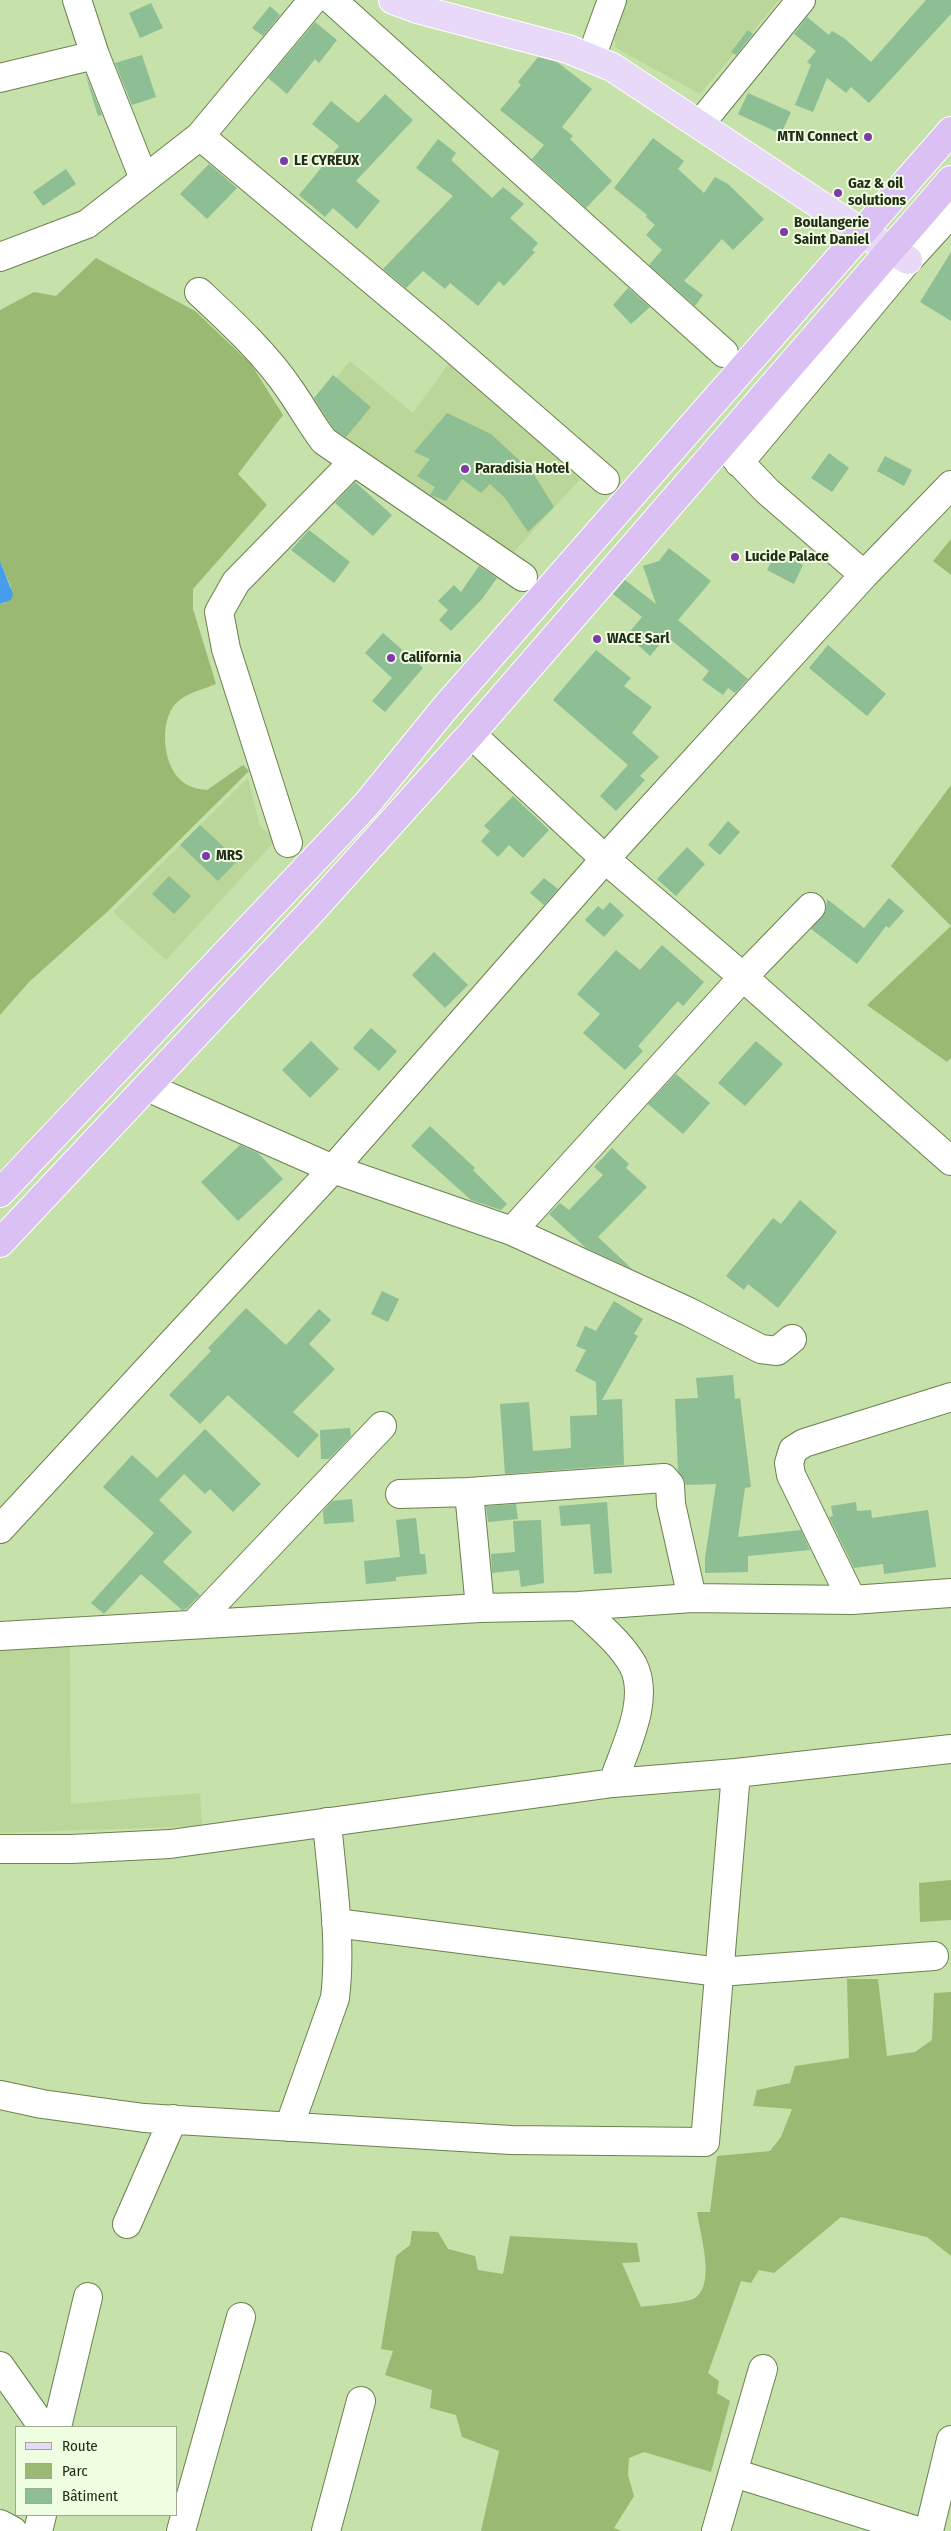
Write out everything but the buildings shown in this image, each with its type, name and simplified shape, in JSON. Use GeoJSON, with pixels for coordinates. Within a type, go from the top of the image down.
{"type":"FeatureCollection","features":[{"type":"Feature","properties":{"kind":"highway"},"geometry":{"type":"LineString","coordinates":[[0,1194],[366,805],[444,709],[951,131]]}},
{"type":"Feature","properties":{"kind":"highway"},"geometry":{"type":"LineString","coordinates":[[0,1243],[310,913],[471,734],[731,454],[899,255],[951,180]]}},
{"type":"Feature","properties":{"kind":"main road"},"geometry":{"type":"LineString","coordinates":[[411,3],[568,49],[612,67],[861,232],[899,255]]}},
{"type":"Feature","properties":{"kind":"street"},"geometry":{"type":"LineString","coordinates":[[76,0],[95,55],[144,179]]}},
{"type":"Feature","properties":{"kind":"street"},"geometry":{"type":"LineString","coordinates":[[0,257],[87,224],[200,136],[313,0]]}},
{"type":"Feature","properties":{"kind":"street"},"geometry":{"type":"LineString","coordinates":[[332,0],[724,353]]}},
{"type":"Feature","properties":{"kind":"street"},"geometry":{"type":"LineString","coordinates":[[591,58],[612,0]]}},
{"type":"Feature","properties":{"kind":"street"},"geometry":{"type":"LineString","coordinates":[[700,124],[801,0]]}},
{"type":"Feature","properties":{"kind":"street"},"geometry":{"type":"LineString","coordinates":[[0,78],[95,55]]}},
{"type":"Feature","properties":{"kind":"street"},"geometry":{"type":"LineString","coordinates":[[200,136],[439,336],[605,480]]}},
{"type":"Feature","properties":{"kind":"street"},"geometry":{"type":"LineString","coordinates":[[899,255],[951,213]]}},
{"type":"Feature","properties":{"kind":"street"},"geometry":{"type":"LineString","coordinates":[[198,292],[224,315],[290,390],[302,412],[324,441],[524,578]]}},
{"type":"Feature","properties":{"kind":"street"},"geometry":{"type":"LineString","coordinates":[[731,454],[767,491],[864,575]]}},
{"type":"Feature","properties":{"kind":"street"},"geometry":{"type":"LineString","coordinates":[[288,843],[226,649],[219,612],[236,582],[353,462]]}},
{"type":"Feature","properties":{"kind":"street"},"geometry":{"type":"LineString","coordinates":[[0,1529],[333,1169],[605,859],[864,575],[951,485]]}},
{"type":"Feature","properties":{"kind":"street"},"geometry":{"type":"LineString","coordinates":[[471,734],[605,859],[743,977],[951,1162]]}},
{"type":"Feature","properties":{"kind":"street"},"geometry":{"type":"LineString","coordinates":[[512,1231],[743,977],[811,907]]}},
{"type":"Feature","properties":{"kind":"street"},"geometry":{"type":"LineString","coordinates":[[146,1087],[333,1169],[512,1231],[689,1312],[761,1349],[777,1351],[792,1339]]}},
{"type":"Feature","properties":{"kind":"street"},"geometry":{"type":"LineString","coordinates":[[852,1600],[791,1475],[789,1463],[793,1450],[804,1443],[951,1397]]}},
{"type":"Feature","properties":{"kind":"street"},"geometry":{"type":"LineString","coordinates":[[195,1623],[382,1426]]}},
{"type":"Feature","properties":{"kind":"street"},"geometry":{"type":"LineString","coordinates":[[400,1494],[469,1492],[664,1478],[670,1485],[671,1504],[692,1598]]}},
{"type":"Feature","properties":{"kind":"street"},"geometry":{"type":"LineString","coordinates":[[469,1492],[480,1608]]}},
{"type":"Feature","properties":{"kind":"street"},"geometry":{"type":"LineString","coordinates":[[0,1636],[195,1623],[480,1608],[578,1606],[692,1598],[852,1600],[951,1593]]}},
{"type":"Feature","properties":{"kind":"street"},"geometry":{"type":"LineString","coordinates":[[578,1606],[612,1638],[633,1666],[639,1688],[636,1713],[613,1783]]}},
{"type":"Feature","properties":{"kind":"street"},"geometry":{"type":"LineString","coordinates":[[0,1849],[71,1849],[170,1844],[613,1783],[736,1773],[951,1749]]}},
{"type":"Feature","properties":{"kind":"street"},"geometry":{"type":"LineString","coordinates":[[0,2095],[114,2114],[173,2120],[511,2140],[705,2142],[736,1773]]}},
{"type":"Feature","properties":{"kind":"street"},"geometry":{"type":"LineString","coordinates":[[289,2127],[335,1998],[337,1980],[336,1923],[326,1822]]}},
{"type":"Feature","properties":{"kind":"street"},"geometry":{"type":"LineString","coordinates":[[336,1923],[719,1972],[934,1956]]}},
{"type":"Feature","properties":{"kind":"street"},"geometry":{"type":"LineString","coordinates":[[127,2224],[173,2120]]}},
{"type":"Feature","properties":{"kind":"street"},"geometry":{"type":"LineString","coordinates":[[56,2426],[88,2297]]}},
{"type":"Feature","properties":{"kind":"street"},"geometry":{"type":"LineString","coordinates":[[181,2531],[241,2317]]}},
{"type":"Feature","properties":{"kind":"street"},"geometry":{"type":"LineString","coordinates":[[0,2366],[43,2426]]}},
{"type":"Feature","properties":{"kind":"street"},"geometry":{"type":"LineString","coordinates":[[716,2531],[763,2369]]}},
{"type":"Feature","properties":{"kind":"street"},"geometry":{"type":"LineString","coordinates":[[326,2531],[361,2400]]}},
{"type":"Feature","properties":{"kind":"street"},"geometry":{"type":"LineString","coordinates":[[929,2531],[951,2440]]}},
{"type":"Feature","properties":{"kind":"street"},"geometry":{"type":"LineString","coordinates":[[734,2473],[918,2531]]}},
{"type":"Feature","properties":{"kind":"street"},"geometry":{"type":"LineString","coordinates":[[38,2531],[42,2516]]}},
{"type":"Feature","properties":{"kind":"street"},"geometry":{"type":"LineString","coordinates":[[0,2524],[13,2531]]}},
{"type":"Feature","properties":{"kind":"shaded area"},"geometry":{"type":"Polygon","coordinates":[[[627,0],[779,0],[700,94],[616,48],[614,35],[627,0]]]}},
{"type":"Feature","properties":{"kind":"shaded area"},"geometry":{"type":"Polygon","coordinates":[[[452,359],[580,479],[512,554],[305,417],[350,361],[413,413],[452,359]]]}},
{"type":"Feature","properties":{"kind":"shaded area"},"geometry":{"type":"Polygon","coordinates":[[[248,778],[260,826],[276,840],[166,960],[113,912],[248,778]]]}},
{"type":"Feature","properties":{"kind":"shaded area"},"geometry":{"type":"Polygon","coordinates":[[[70,1645],[71,1804],[200,1793],[202,1826],[0,1833],[0,1651],[70,1645]]]}},
{"type":"Feature","properties":{"kind":"green space"},"geometry":{"type":"Polygon","coordinates":[[[96,258],[195,311],[251,364],[283,415],[238,474],[267,505],[193,589],[193,609],[216,684],[193,692],[177,702],[168,716],[166,727],[166,752],[170,763],[175,774],[192,787],[207,790],[243,765],[249,771],[107,912],[29,982],[0,1015],[0,604],[5,603],[11,587],[0,561],[0,310],[34,292],[56,296],[96,258]]]}},
{"type":"Feature","properties":{"kind":"green space"},"geometry":{"type":"Polygon","coordinates":[[[951,539],[951,575],[933,561],[951,539]]]}},
{"type":"Feature","properties":{"kind":"green space"},"geometry":{"type":"Polygon","coordinates":[[[951,785],[951,926],[891,866],[951,785]]]}},
{"type":"Feature","properties":{"kind":"green space"},"geometry":{"type":"Polygon","coordinates":[[[951,926],[951,1058],[947,1062],[867,1005],[951,926]]]}},
{"type":"Feature","properties":{"kind":"green space"},"geometry":{"type":"Polygon","coordinates":[[[951,1880],[951,1920],[920,1922],[919,1883],[951,1880]]]}},
{"type":"Feature","properties":{"kind":"green space"},"geometry":{"type":"Polygon","coordinates":[[[847,1979],[878,1979],[887,2056],[915,2052],[932,2040],[934,1993],[951,1992],[951,2256],[927,2237],[841,2217],[774,2273],[759,2270],[751,2283],[741,2281],[708,2373],[719,2381],[717,2393],[730,2401],[711,2472],[644,2452],[629,2458],[628,2475],[634,2496],[614,2528],[621,2531],[481,2531],[499,2451],[462,2437],[456,2415],[430,2408],[432,2390],[385,2375],[393,2351],[381,2349],[396,2256],[410,2245],[412,2231],[438,2232],[448,2249],[475,2256],[478,2270],[503,2274],[510,2236],[637,2243],[640,2262],[622,2263],[641,2307],[678,2303],[695,2298],[705,2282],[706,2270],[697,2212],[710,2212],[717,2156],[770,2151],[781,2137],[792,2109],[753,2106],[757,2090],[790,2083],[795,2066],[849,2058],[847,1979]]]}},
{"type":"Feature","properties":{"kind":"water"},"geometry":{"type":"Polygon","coordinates":[[[0,561],[13,594],[11,600],[0,604],[0,561]]]}},
{"type":"Feature","properties":{"kind":"place","name":"MTN Connect"},"geometry":{"type":"Point","coordinates":[868,137]}},
{"type":"Feature","properties":{"kind":"place","name":"LE CYREUX"},"geometry":{"type":"Point","coordinates":[284,161]}},
{"type":"Feature","properties":{"kind":"place","name":"Gaz & oil solutions"},"geometry":{"type":"Point","coordinates":[838,193]}},
{"type":"Feature","properties":{"kind":"place","name":"Boulangerie Saint Daniel"},"geometry":{"type":"Point","coordinates":[784,232]}},
{"type":"Feature","properties":{"kind":"place","name":"Paradisia Hotel"},"geometry":{"type":"Point","coordinates":[465,469]}},
{"type":"Feature","properties":{"kind":"place","name":"Lucide Palace"},"geometry":{"type":"Point","coordinates":[735,557]}},
{"type":"Feature","properties":{"kind":"place","name":"WACE Sarl"},"geometry":{"type":"Point","coordinates":[597,639]}},
{"type":"Feature","properties":{"kind":"place","name":"California"},"geometry":{"type":"Point","coordinates":[391,658]}},
{"type":"Feature","properties":{"kind":"place","name":"MRS"},"geometry":{"type":"Point","coordinates":[206,856]}}]}
